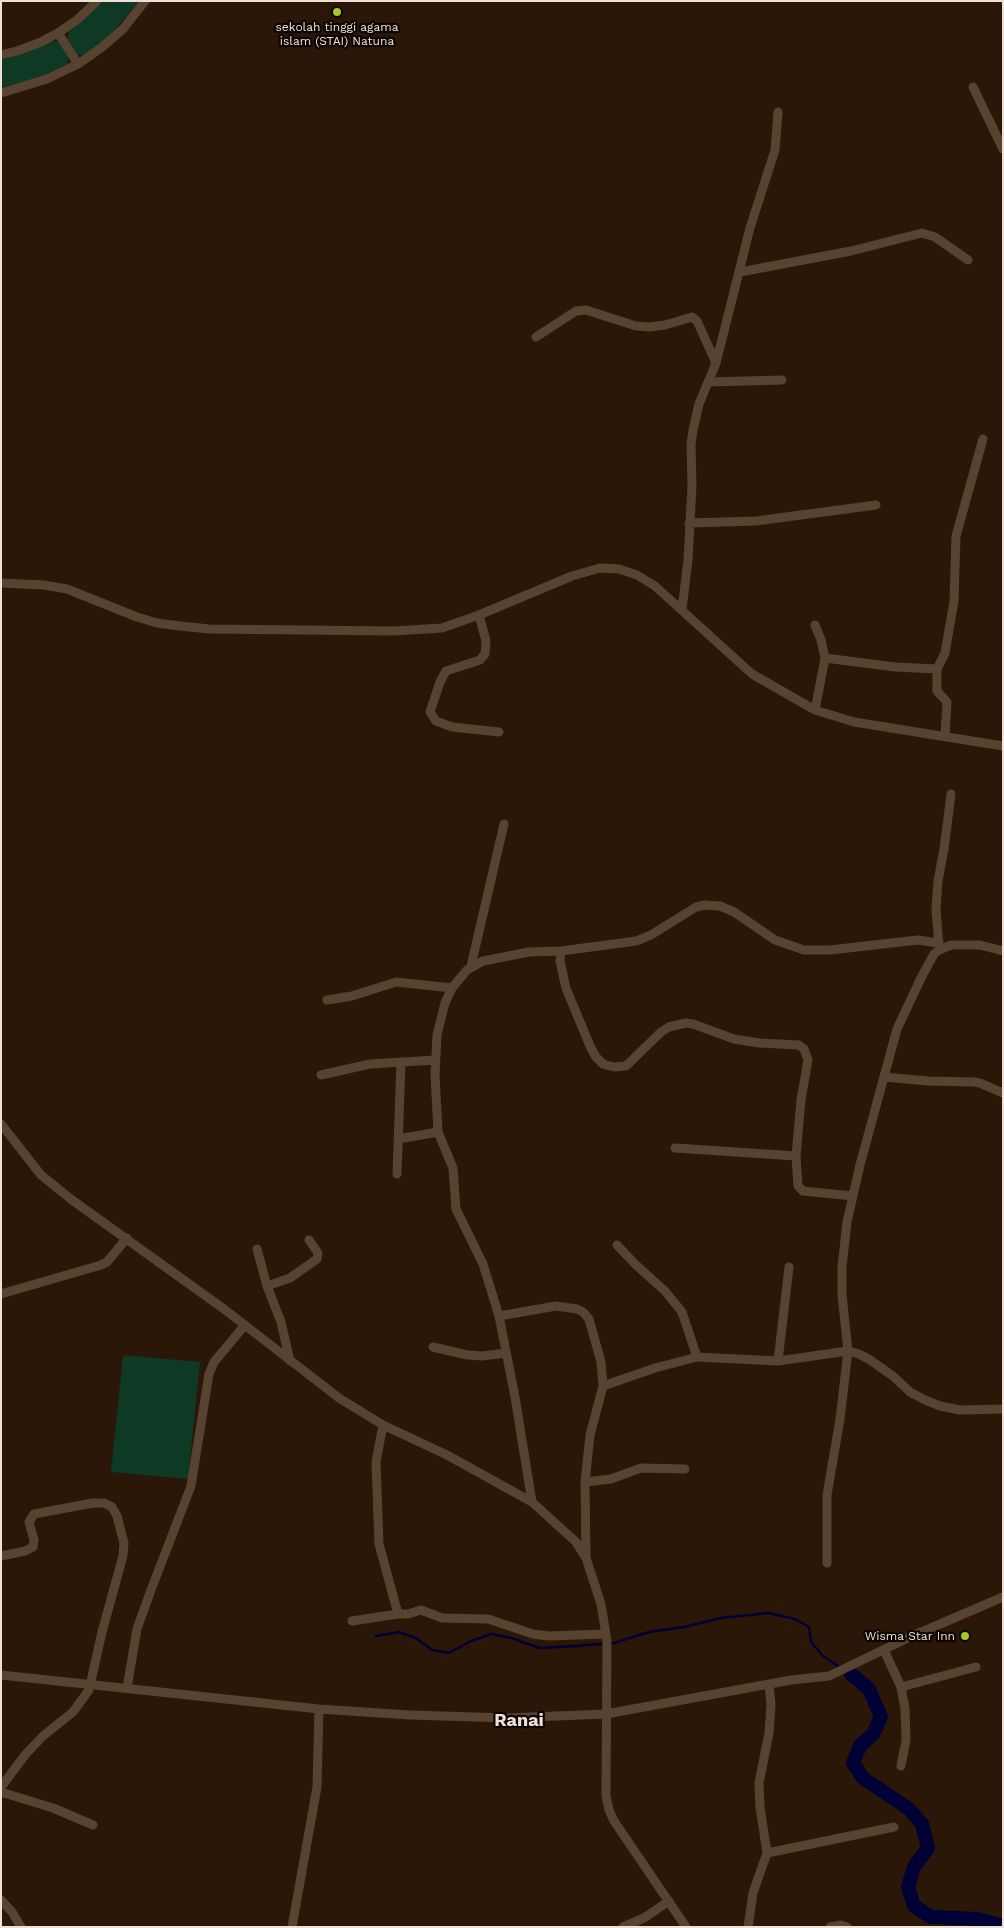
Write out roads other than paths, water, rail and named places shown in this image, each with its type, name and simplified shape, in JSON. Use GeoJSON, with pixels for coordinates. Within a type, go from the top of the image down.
{"type":"FeatureCollection","features":[{"type":"Feature","properties":{"kind":"street"},"geometry":{"type":"LineString","coordinates":[[1,54],[41,42],[58,33],[77,20],[98,1]]}},
{"type":"Feature","properties":{"kind":"street"},"geometry":{"type":"LineString","coordinates":[[1,93],[47,80],[78,64],[123,29],[145,1]]}},
{"type":"Feature","properties":{"kind":"street"},"geometry":{"type":"LineString","coordinates":[[58,33],[78,64]]}},
{"type":"Feature","properties":{"kind":"street"},"geometry":{"type":"LineString","coordinates":[[973,87],[1003,149]]}},
{"type":"Feature","properties":{"kind":"street"},"geometry":{"type":"LineString","coordinates":[[682,609],[688,560],[692,486],[692,437],[699,404],[716,364],[750,228],[775,150],[778,112]]}},
{"type":"Feature","properties":{"kind":"street"},"geometry":{"type":"LineString","coordinates":[[740,272],[851,251],[922,233],[935,237],[968,260]]}},
{"type":"Feature","properties":{"kind":"street"},"geometry":{"type":"LineString","coordinates":[[536,336],[576,311],[586,310],[636,326],[650,327],[665,325],[692,317],[697,320],[716,364]]}},
{"type":"Feature","properties":{"kind":"street"},"geometry":{"type":"LineString","coordinates":[[708,382],[782,380]]}},
{"type":"Feature","properties":{"kind":"street"},"geometry":{"type":"LineString","coordinates":[[945,735],[946,702],[937,692],[937,669],[945,653],[954,601],[956,536],[983,439]]}},
{"type":"Feature","properties":{"kind":"street"},"geometry":{"type":"LineString","coordinates":[[689,524],[756,521],[876,505]]}},
{"type":"Feature","properties":{"kind":"street"},"geometry":{"type":"LineString","coordinates":[[1,583],[44,585],[67,589],[157,623],[209,629],[420,630],[442,628],[479,615],[572,576],[600,568],[619,569],[655,586],[752,674],[815,710],[854,722],[945,735],[1003,746]]}},
{"type":"Feature","properties":{"kind":"street"},"geometry":{"type":"LineString","coordinates":[[479,615],[486,641],[486,654],[480,660],[446,671],[440,682],[430,712],[436,721],[452,727],[499,732]]}},
{"type":"Feature","properties":{"kind":"street"},"geometry":{"type":"LineString","coordinates":[[815,710],[826,658],[816,625]]}},
{"type":"Feature","properties":{"kind":"street"},"geometry":{"type":"LineString","coordinates":[[826,658],[895,667],[937,669]]}},
{"type":"Feature","properties":{"kind":"street"},"geometry":{"type":"LineString","coordinates":[[827,1563],[827,1495],[840,1419],[848,1351],[842,1295],[842,1267],[847,1222],[897,1029],[938,946],[936,909],[938,881],[951,794]]}},
{"type":"Feature","properties":{"kind":"street"},"geometry":{"type":"LineString","coordinates":[[471,966],[504,824]]}},
{"type":"Feature","properties":{"kind":"street"},"geometry":{"type":"LineString","coordinates":[[532,1502],[515,1397],[499,1316],[483,1264],[456,1209],[453,1168],[438,1132],[435,1060],[440,1018],[452,988],[471,966],[483,961],[530,952],[561,951],[644,938],[696,907],[705,905],[720,906],[734,912],[775,940],[804,950],[830,950],[918,940],[938,946],[980,945],[1003,951]]}},
{"type":"Feature","properties":{"kind":"street"},"geometry":{"type":"LineString","coordinates":[[561,951],[560,961],[566,988],[590,1046],[596,1057],[603,1064],[614,1067],[626,1066],[661,1032],[669,1027],[686,1023],[734,1039],[759,1043],[792,1044],[804,1049],[808,1060],[801,1100],[796,1156],[796,1182],[803,1191],[853,1196]]}},
{"type":"Feature","properties":{"kind":"street"},"geometry":{"type":"LineString","coordinates":[[327,1000],[352,996],[396,982],[452,988]]}},
{"type":"Feature","properties":{"kind":"street"},"geometry":{"type":"LineString","coordinates":[[321,1075],[370,1064],[435,1060]]}},
{"type":"Feature","properties":{"kind":"street"},"geometry":{"type":"LineString","coordinates":[[397,1174],[401,1062]]}},
{"type":"Feature","properties":{"kind":"street"},"geometry":{"type":"LineString","coordinates":[[884,1077],[928,1082],[980,1083],[1003,1093]]}},
{"type":"Feature","properties":{"kind":"street"},"geometry":{"type":"LineString","coordinates":[[1,1124],[41,1175],[72,1200],[245,1325],[339,1398],[383,1425],[447,1455],[532,1502],[571,1536],[586,1558],[602,1604],[607,1638],[606,1796],[609,1810],[614,1821],[686,1927]]}},
{"type":"Feature","properties":{"kind":"street"},"geometry":{"type":"LineString","coordinates":[[398,1139],[438,1132]]}},
{"type":"Feature","properties":{"kind":"street"},"geometry":{"type":"LineString","coordinates":[[675,1148],[796,1156]]}},
{"type":"Feature","properties":{"kind":"street"},"geometry":{"type":"LineString","coordinates":[[1,1294],[102,1265],[107,1262],[127,1238]]}},
{"type":"Feature","properties":{"kind":"street"},"geometry":{"type":"LineString","coordinates":[[267,1286],[290,1278],[317,1259],[318,1253],[309,1240]]}},
{"type":"Feature","properties":{"kind":"street"},"geometry":{"type":"LineString","coordinates":[[617,1245],[665,1291],[682,1312],[697,1357]]}},
{"type":"Feature","properties":{"kind":"street"},"geometry":{"type":"LineString","coordinates":[[257,1249],[267,1286],[281,1322],[290,1361]]}},
{"type":"Feature","properties":{"kind":"street"},"geometry":{"type":"LineString","coordinates":[[778,1361],[788,1267]]}},
{"type":"Feature","properties":{"kind":"street"},"geometry":{"type":"LineString","coordinates":[[499,1316],[556,1306],[576,1309],[583,1312],[590,1319],[601,1362],[603,1386],[590,1435],[585,1482],[586,1558]]}},
{"type":"Feature","properties":{"kind":"street"},"geometry":{"type":"LineString","coordinates":[[127,1688],[138,1629],[191,1486],[197,1460],[209,1374],[214,1362],[245,1325]]}},
{"type":"Feature","properties":{"kind":"street"},"geometry":{"type":"LineString","coordinates":[[432,1347],[467,1355],[506,1354]]}},
{"type":"Feature","properties":{"kind":"street"},"geometry":{"type":"LineString","coordinates":[[603,1386],[655,1368],[697,1357],[778,1361],[848,1351],[870,1360],[888,1372],[910,1392],[940,1406],[960,1410],[1003,1409]]}},
{"type":"Feature","properties":{"kind":"street"},"geometry":{"type":"LineString","coordinates":[[383,1425],[376,1462],[376,1511],[379,1544],[398,1614]]}},
{"type":"Feature","properties":{"kind":"street"},"geometry":{"type":"LineString","coordinates":[[585,1482],[611,1479],[641,1468],[685,1469]]}},
{"type":"Feature","properties":{"kind":"street"},"geometry":{"type":"LineString","coordinates":[[1,1556],[25,1551],[33,1547],[34,1540],[29,1522],[32,1516],[38,1512],[93,1503],[104,1503],[112,1507],[124,1543],[123,1556],[102,1632],[90,1685],[84,1699],[73,1712],[43,1736],[1,1787]]}},
{"type":"Feature","properties":{"kind":"street"},"geometry":{"type":"LineString","coordinates":[[1,1675],[319,1708],[410,1715],[507,1718],[606,1714],[769,1686],[791,1680],[829,1676],[1003,1597]]}},
{"type":"Feature","properties":{"kind":"street"},"geometry":{"type":"LineString","coordinates":[[352,1621],[408,1614],[422,1610],[442,1618],[488,1619],[533,1634],[607,1638]]}},
{"type":"Feature","properties":{"kind":"street"},"geometry":{"type":"LineString","coordinates":[[884,1650],[901,1687],[906,1726],[906,1740],[901,1766]]}},
{"type":"Feature","properties":{"kind":"street"},"geometry":{"type":"LineString","coordinates":[[901,1687],[976,1667]]}},
{"type":"Feature","properties":{"kind":"street"},"geometry":{"type":"LineString","coordinates":[[748,1927],[753,1893],[767,1853],[760,1807],[759,1783],[769,1733],[771,1705],[769,1686]]}},
{"type":"Feature","properties":{"kind":"street"},"geometry":{"type":"LineString","coordinates":[[292,1927],[317,1787],[319,1708]]}},
{"type":"Feature","properties":{"kind":"street"},"geometry":{"type":"LineString","coordinates":[[1,1792],[53,1808],[93,1825]]}},
{"type":"Feature","properties":{"kind":"street"},"geometry":{"type":"LineString","coordinates":[[767,1853],[894,1826]]}},
{"type":"Feature","properties":{"kind":"street"},"geometry":{"type":"LineString","coordinates":[[1,1900],[12,1912],[21,1927]]}},
{"type":"Feature","properties":{"kind":"street"},"geometry":{"type":"LineString","coordinates":[[623,1927],[644,1918],[669,1901]]}},
{"type":"Feature","properties":{"kind":"street"},"geometry":{"type":"LineString","coordinates":[[830,1927],[841,1924],[847,1927]]}},
{"type":"Feature","properties":{"kind":"waterway"},"geometry":{"type":"LineString","coordinates":[[376,1636],[399,1632],[416,1638],[432,1650],[449,1653],[471,1641],[491,1634],[511,1638],[540,1648],[575,1646],[614,1643],[649,1632],[684,1627],[721,1618],[769,1613],[795,1619],[809,1627],[811,1642],[823,1656],[841,1668]]}},
{"type":"Feature","properties":{"kind":"waterway"},"geometry":{"type":"LineString","coordinates":[[845,1671],[851,1674]]}},
{"type":"Feature","properties":{"kind":"waterway"},"geometry":{"type":"LineString","coordinates":[[851,1674],[869,1689],[881,1717],[873,1734],[860,1746],[853,1763],[863,1778],[909,1809],[922,1824],[928,1848],[914,1867],[908,1887],[914,1906],[931,1917],[978,1919],[1003,1926]]}},
{"type":"Feature","properties":{"kind":"place","name":"sekolah tinggi agama islam (STAI) Natuna"},"geometry":{"type":"Point","coordinates":[337,12]}},
{"type":"Feature","properties":{"kind":"place","name":"Wisma Star Inn"},"geometry":{"type":"Point","coordinates":[965,1636]}},
{"type":"Feature","properties":{"kind":"district","name":"Ranai"},"geometry":{"type":"Point","coordinates":[519,1721]}}]}
